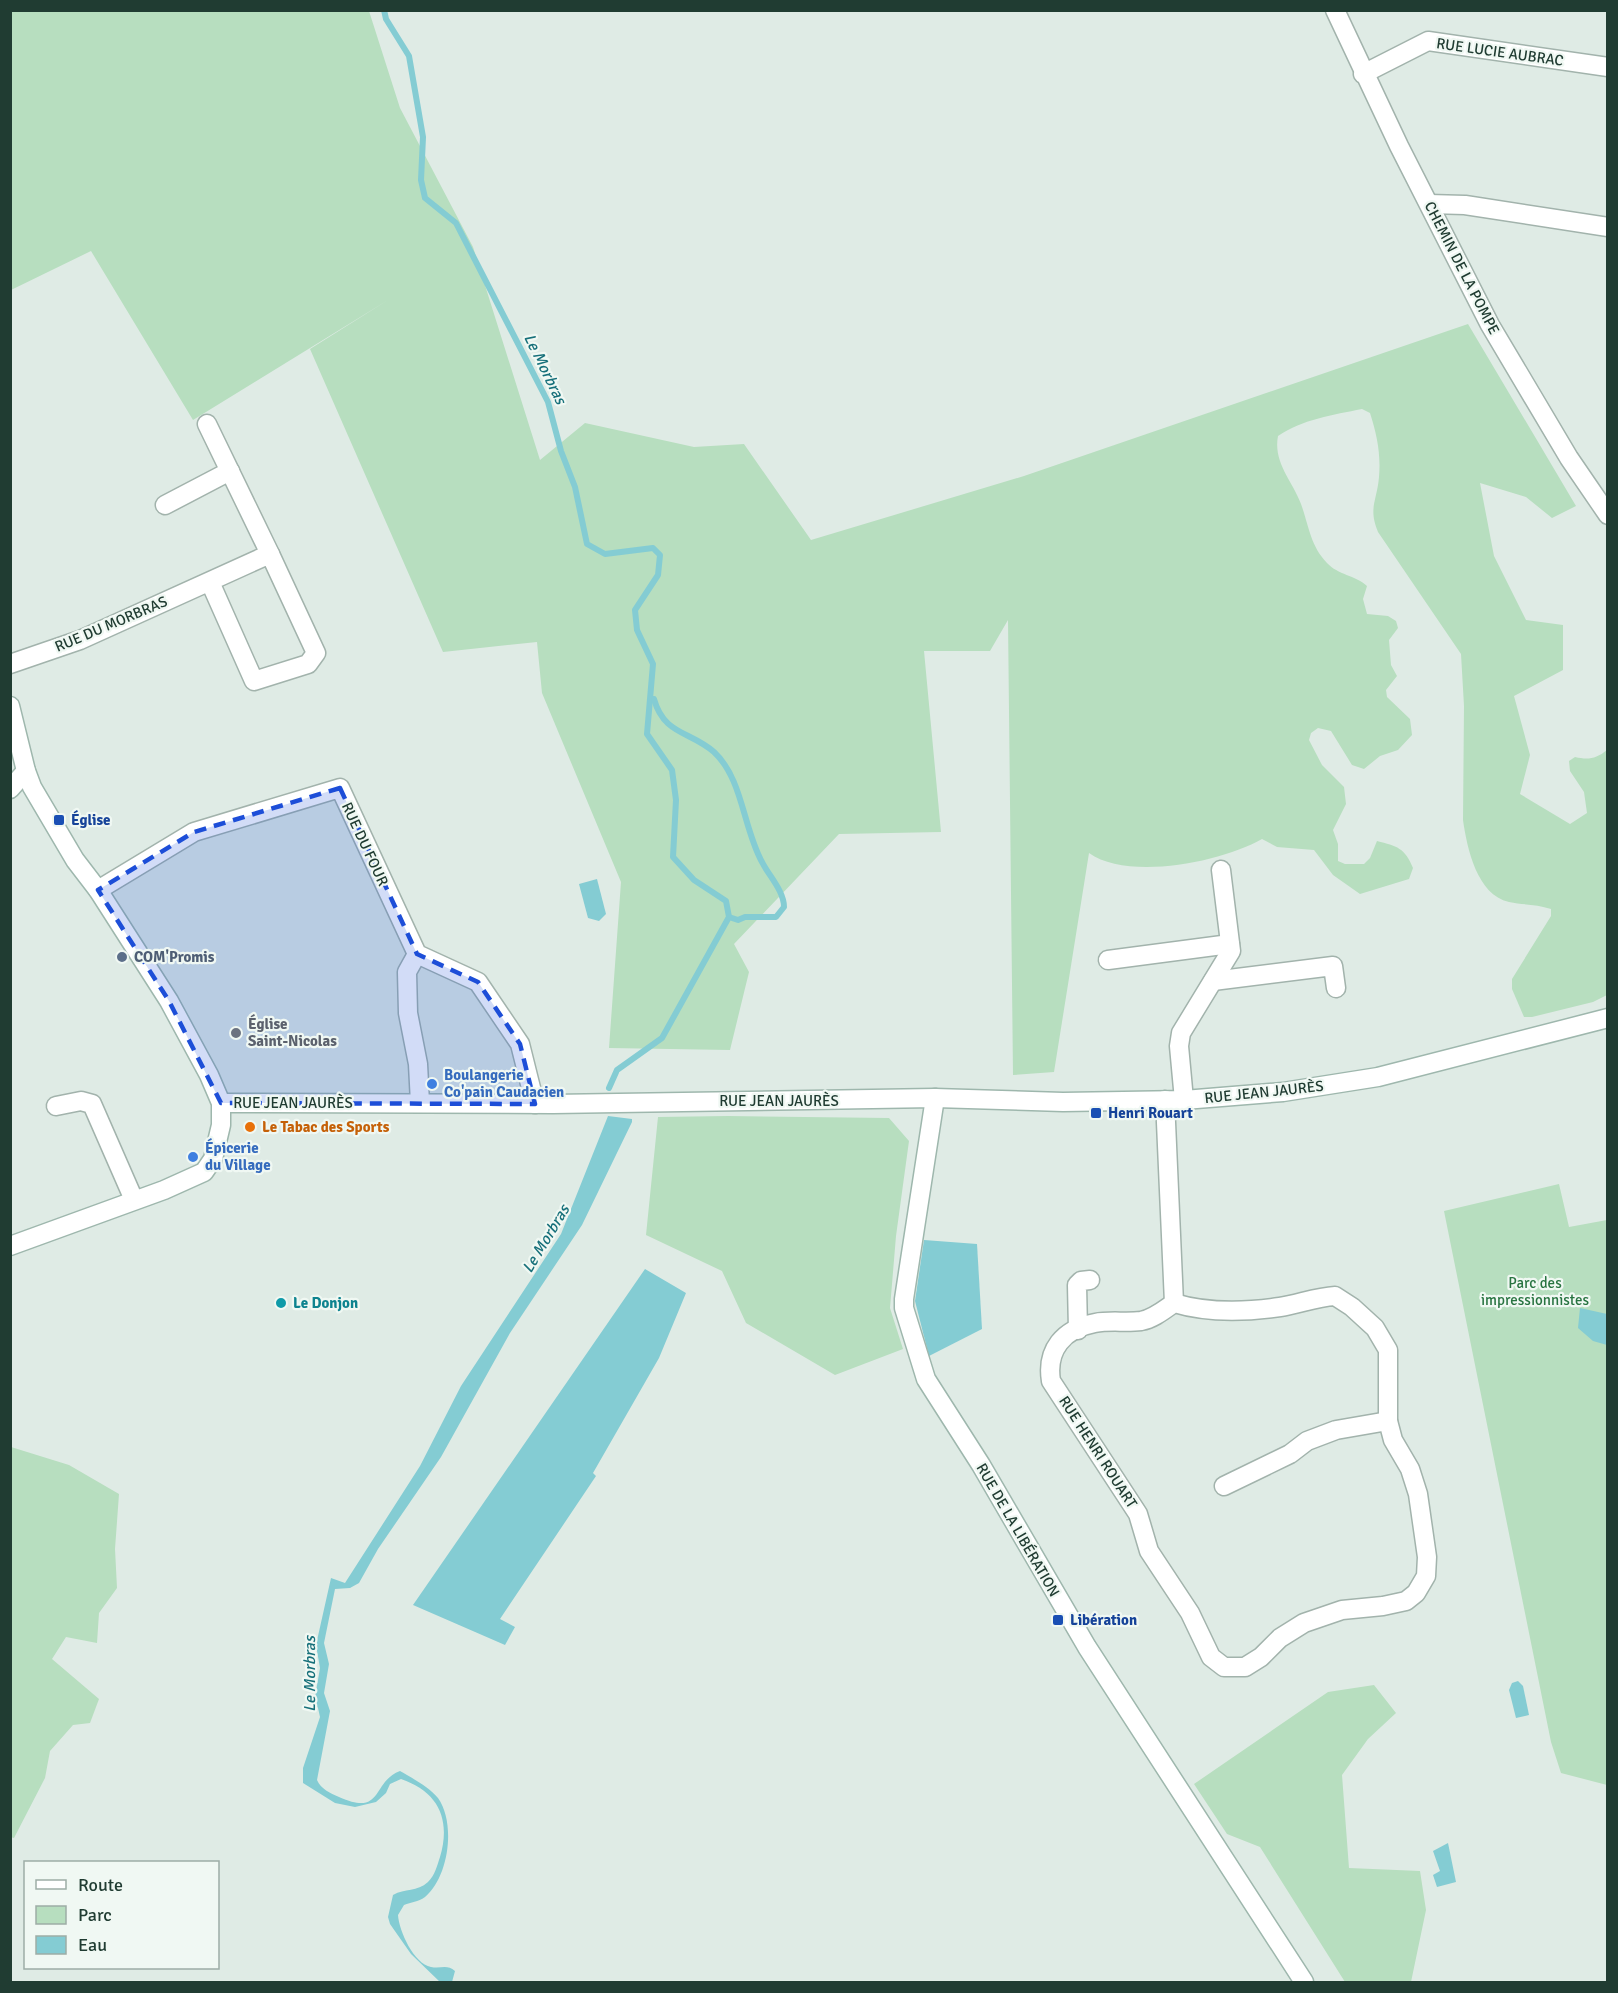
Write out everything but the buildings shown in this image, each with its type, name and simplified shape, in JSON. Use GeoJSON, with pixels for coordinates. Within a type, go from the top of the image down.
{"type":"FeatureCollection","features":[{"type":"Feature","properties":{"kind":"street","name":"CHEMIN DE LA POMPE"},"geometry":{"type":"LineString","coordinates":[[1335,10],[1363,74],[1490,326],[1569,458],[1608,515]]}},
{"type":"Feature","properties":{"kind":"street","name":"RUE LUCIE AUBRAC"},"geometry":{"type":"LineString","coordinates":[[1363,74],[1428,41],[1608,68]]}},
{"type":"Feature","properties":{"kind":"street"},"geometry":{"type":"LineString","coordinates":[[1429,204],[1465,205],[1608,227]]}},
{"type":"Feature","properties":{"kind":"street"},"geometry":{"type":"LineString","coordinates":[[207,424],[316,653],[308,664],[254,681],[210,582]]}},
{"type":"Feature","properties":{"kind":"street"},"geometry":{"type":"LineString","coordinates":[[165,505],[230,471]]}},
{"type":"Feature","properties":{"kind":"street","name":"RUE DU MORBRAS"},"geometry":{"type":"LineString","coordinates":[[10,664],[80,640],[270,554]]}},
{"type":"Feature","properties":{"kind":"street"},"geometry":{"type":"LineString","coordinates":[[10,705],[26,771],[57,832],[98,890],[170,1001],[221,1103]]}},
{"type":"Feature","properties":{"kind":"street"},"geometry":{"type":"LineString","coordinates":[[10,789],[26,771]]}},
{"type":"Feature","properties":{"kind":"street","name":"RUE DU FOUR"},"geometry":{"type":"LineString","coordinates":[[98,890],[194,832],[340,788],[417,954]]}},
{"type":"Feature","properties":{"kind":"street"},"geometry":{"type":"LineString","coordinates":[[1184,1100],[1179,1046],[1181,1033],[1231,951],[1221,870]]}},
{"type":"Feature","properties":{"kind":"street"},"geometry":{"type":"LineString","coordinates":[[1108,960],[1230,944]]}},
{"type":"Feature","properties":{"kind":"street"},"geometry":{"type":"LineString","coordinates":[[420,1103],[418,1064],[408,1013],[407,972],[417,954],[478,982],[520,1044],[535,1104]]}},
{"type":"Feature","properties":{"kind":"street"},"geometry":{"type":"LineString","coordinates":[[1213,981],[1333,966],[1336,988]]}},
{"type":"Feature","properties":{"kind":"street","name":"RUE JEAN JAURÈS"},"geometry":{"type":"LineString","coordinates":[[10,1246],[164,1190],[204,1172],[213,1159],[221,1125],[221,1103],[535,1104],[935,1098],[1063,1102],[1184,1100],[1283,1092],[1378,1077],[1608,1018]]}},
{"type":"Feature","properties":{"kind":"street","name":"RUE DE LA LIBÉRATION"},"geometry":{"type":"LineString","coordinates":[[935,1098],[904,1299],[904,1308],[926,1379],[981,1465],[1087,1647],[1304,1983]]}},
{"type":"Feature","properties":{"kind":"street"},"geometry":{"type":"LineString","coordinates":[[1165,1100],[1174,1303]]}},
{"type":"Feature","properties":{"kind":"street"},"geometry":{"type":"LineString","coordinates":[[56,1106],[81,1101],[92,1104],[134,1200]]}},
{"type":"Feature","properties":{"kind":"street"},"geometry":{"type":"LineString","coordinates":[[1078,1330],[1077,1285],[1081,1281],[1090,1280]]}},
{"type":"Feature","properties":{"kind":"street","name":"RUE HENRI ROUART"},"geometry":{"type":"LineString","coordinates":[[1326,1296],[1342,1299],[1375,1328],[1388,1350],[1388,1421],[1393,1440],[1410,1469],[1418,1494],[1427,1557],[1426,1576],[1412,1597],[1399,1604],[1342,1610],[1311,1619],[1280,1638],[1251,1664],[1232,1669],[1224,1667],[1212,1657],[1190,1612],[1149,1551],[1134,1507],[1051,1381],[1048,1364],[1056,1343],[1078,1330],[1094,1323],[1143,1320],[1174,1303],[1193,1309],[1216,1310],[1282,1307],[1326,1296]]}},
{"type":"Feature","properties":{"kind":"street"},"geometry":{"type":"LineString","coordinates":[[1224,1486],[1290,1454],[1307,1441],[1336,1430],[1388,1421]]}},
{"type":"Feature","properties":{"kind":"highlighted area"},"geometry":{"type":"Polygon","coordinates":[[[340,788],[417,954],[478,982],[520,1044],[535,1104],[221,1103],[169,1001],[98,890],[194,832],[340,788]]]}},
{"type":"Feature","properties":{"kind":"green space"},"geometry":{"type":"Polygon","coordinates":[[[11,11],[369,11],[400,108],[473,247],[540,460],[585,423],[694,447],[744,444],[811,540],[1024,476],[1468,324],[1576,506],[1552,518],[1526,497],[1480,483],[1494,556],[1526,620],[1563,625],[1563,670],[1514,696],[1530,755],[1520,794],[1570,824],[1587,813],[1584,792],[1570,771],[1569,761],[1575,757],[1595,757],[1607,750],[1607,995],[1593,1002],[1524,1017],[1512,989],[1512,979],[1551,916],[1551,909],[1498,898],[1481,880],[1471,856],[1463,820],[1464,706],[1461,654],[1378,532],[1373,510],[1379,477],[1378,445],[1370,413],[1362,409],[1318,418],[1298,425],[1278,436],[1277,446],[1284,471],[1301,504],[1313,542],[1321,556],[1331,567],[1367,586],[1363,599],[1367,614],[1388,616],[1396,621],[1398,628],[1389,640],[1391,665],[1397,676],[1386,690],[1387,697],[1410,719],[1412,735],[1398,750],[1380,756],[1364,769],[1352,765],[1331,731],[1318,728],[1311,733],[1309,740],[1322,765],[1344,787],[1346,804],[1333,830],[1338,844],[1338,861],[1345,864],[1364,864],[1370,858],[1377,841],[1395,846],[1407,856],[1413,868],[1409,879],[1360,894],[1333,875],[1314,850],[1277,847],[1262,839],[1224,855],[1175,865],[1127,866],[1106,861],[1089,853],[1054,1072],[1013,1075],[1008,620],[990,651],[924,651],[941,832],[839,834],[734,944],[749,972],[730,1050],[609,1048],[621,882],[542,693],[537,642],[443,652],[310,349],[388,300],[193,420],[91,251],[11,290],[11,11]]]}},
{"type":"Feature","properties":{"kind":"green space"},"geometry":{"type":"Polygon","coordinates":[[[658,1117],[889,1118],[909,1141],[896,1236],[890,1308],[903,1349],[835,1375],[746,1323],[722,1271],[646,1235],[658,1117]]]}},
{"type":"Feature","properties":{"kind":"green space","name":"Parc des impressionnistes"},"geometry":{"type":"Polygon","coordinates":[[[1559,1184],[1569,1227],[1607,1220],[1607,1785],[1561,1773],[1551,1742],[1444,1211],[1559,1184]]]}},
{"type":"Feature","properties":{"kind":"green space"},"geometry":{"type":"Polygon","coordinates":[[[11,1447],[69,1465],[119,1494],[115,1549],[117,1588],[99,1613],[97,1643],[66,1637],[52,1659],[99,1699],[90,1723],[73,1725],[50,1751],[45,1778],[14,1838],[10,1837],[11,1447]]]}},
{"type":"Feature","properties":{"kind":"green space"},"geometry":{"type":"Polygon","coordinates":[[[1374,1685],[1396,1713],[1368,1739],[1342,1775],[1349,1868],[1420,1871],[1426,1910],[1411,1982],[1345,1982],[1260,1847],[1227,1834],[1194,1784],[1328,1692],[1374,1685]]]}},
{"type":"Feature","properties":{"kind":"water"},"geometry":{"type":"Polygon","coordinates":[[[597,879],[606,914],[599,921],[588,918],[579,884],[597,879]]]}},
{"type":"Feature","properties":{"kind":"water"},"geometry":{"type":"Polygon","coordinates":[[[608,1116],[632,1119],[632,1122],[582,1225],[510,1333],[441,1457],[378,1549],[359,1583],[350,1588],[335,1589],[324,1643],[329,1664],[324,1693],[330,1711],[317,1780],[321,1786],[339,1797],[363,1803],[376,1796],[391,1776],[400,1771],[430,1790],[444,1809],[448,1835],[440,1877],[425,1897],[404,1905],[398,1915],[404,1938],[419,1960],[431,1967],[447,1967],[455,1971],[452,1982],[440,1982],[411,1954],[390,1924],[388,1917],[393,1895],[424,1885],[436,1870],[444,1831],[443,1819],[433,1800],[425,1791],[401,1779],[390,1784],[386,1793],[376,1802],[355,1807],[335,1803],[303,1783],[303,1768],[320,1717],[314,1703],[320,1668],[316,1645],[331,1578],[345,1583],[420,1466],[461,1386],[561,1234],[608,1116]]]}},
{"type":"Feature","properties":{"kind":"water"},"geometry":{"type":"Polygon","coordinates":[[[924,1240],[977,1244],[982,1329],[929,1356],[915,1301],[924,1240]]]}},
{"type":"Feature","properties":{"kind":"water"},"geometry":{"type":"Polygon","coordinates":[[[645,1269],[686,1293],[659,1358],[593,1473],[596,1476],[500,1619],[515,1627],[505,1645],[413,1605],[645,1269]]]}},
{"type":"Feature","properties":{"kind":"water"},"geometry":{"type":"Polygon","coordinates":[[[1580,1308],[1607,1314],[1607,1345],[1593,1341],[1578,1328],[1580,1308]]]}},
{"type":"Feature","properties":{"kind":"water"},"geometry":{"type":"Polygon","coordinates":[[[1518,1681],[1523,1686],[1529,1715],[1516,1718],[1509,1690],[1512,1683],[1518,1681]]]}},
{"type":"Feature","properties":{"kind":"water"},"geometry":{"type":"Polygon","coordinates":[[[1448,1843],[1456,1882],[1437,1887],[1433,1875],[1440,1871],[1433,1851],[1448,1843]]]}},
{"type":"Feature","properties":{"kind":"waterway","name":"Le Morbras"},"geometry":{"type":"LineString","coordinates":[[384,10],[386,19],[409,56],[423,137],[421,180],[425,198],[456,223],[548,402],[561,451],[575,487],[587,544],[605,554],[653,548],[660,555],[658,575],[635,610],[637,630],[653,664],[647,734],[672,770],[676,800],[673,857],[694,880],[726,901],[729,917],[662,1038],[617,1070],[609,1088]]}},
{"type":"Feature","properties":{"kind":"waterway","name":"Le Morbras"},"geometry":{"type":"LineString","coordinates":[[654,699],[664,720],[705,745],[724,763],[737,790],[756,849],[782,895],[784,907],[776,917],[745,917],[738,920],[729,917]]}},
{"type":"Feature","properties":{"kind":"place","name":"Église"},"geometry":{"type":"Point","coordinates":[59,820]}},
{"type":"Feature","properties":{"kind":"place","name":"COM'Promis"},"geometry":{"type":"Point","coordinates":[122,957]}},
{"type":"Feature","properties":{"kind":"place","name":"Église Saint-Nicolas"},"geometry":{"type":"Point","coordinates":[236,1033]}},
{"type":"Feature","properties":{"kind":"place","name":"Boulangerie Co'pain Caudacien"},"geometry":{"type":"Point","coordinates":[432,1084]}},
{"type":"Feature","properties":{"kind":"place","name":"Henri Rouart"},"geometry":{"type":"Point","coordinates":[1096,1113]}},
{"type":"Feature","properties":{"kind":"place","name":"Le Tabac des Sports"},"geometry":{"type":"Point","coordinates":[250,1127]}},
{"type":"Feature","properties":{"kind":"place","name":"Épicerie du Village"},"geometry":{"type":"Point","coordinates":[193,1157]}},
{"type":"Feature","properties":{"kind":"place","name":"Le Donjon"},"geometry":{"type":"Point","coordinates":[281,1303]}},
{"type":"Feature","properties":{"kind":"place","name":"Libération"},"geometry":{"type":"Point","coordinates":[1058,1620]}}]}
